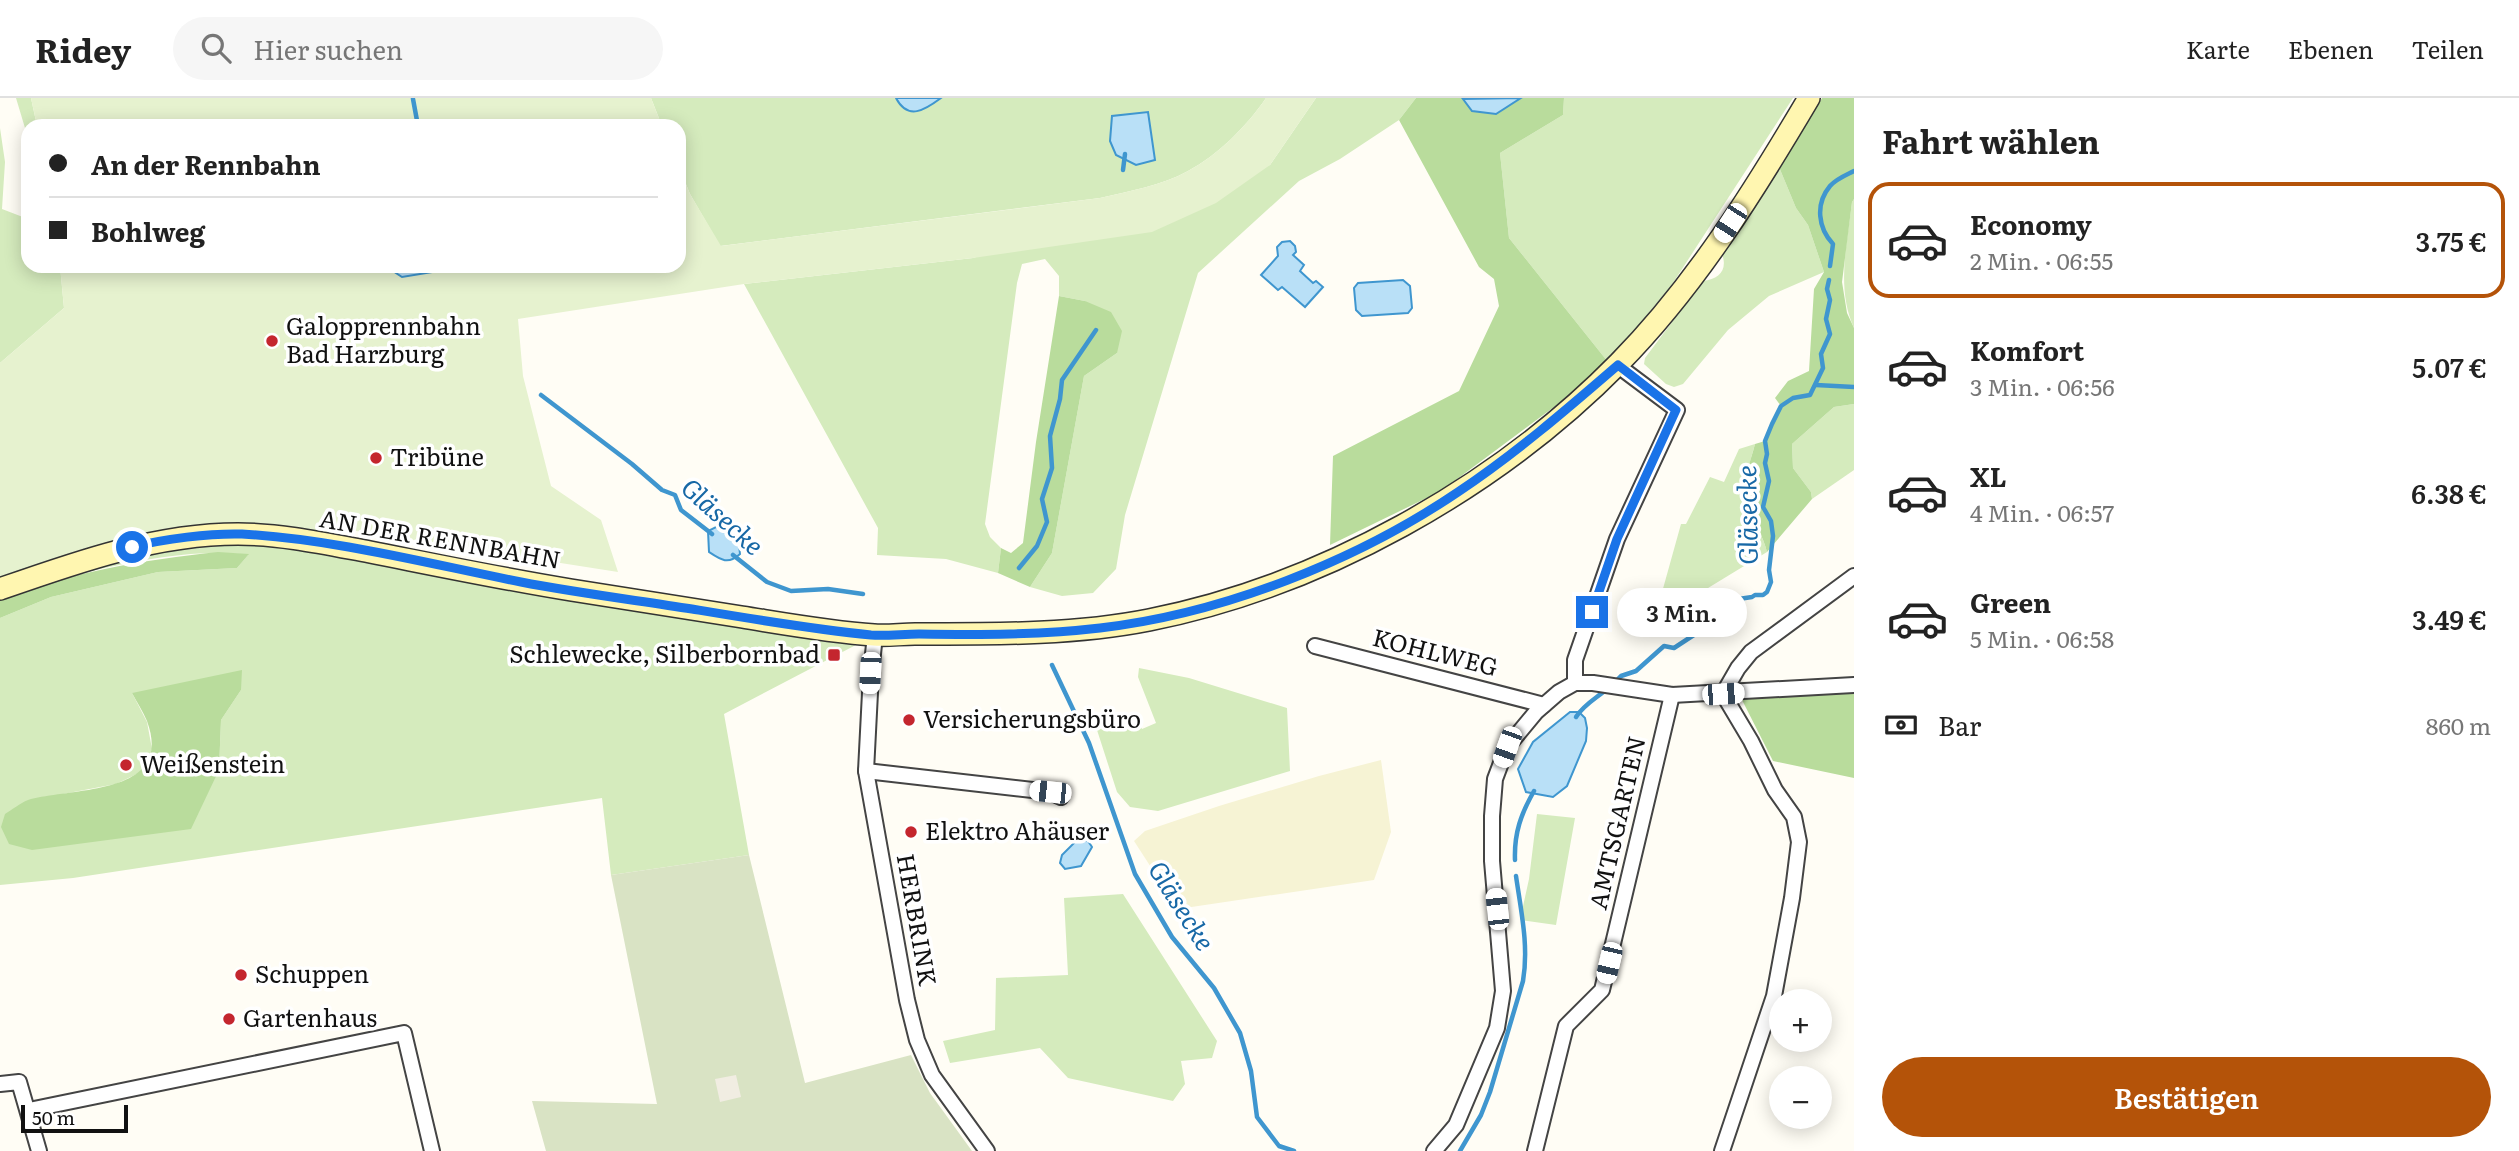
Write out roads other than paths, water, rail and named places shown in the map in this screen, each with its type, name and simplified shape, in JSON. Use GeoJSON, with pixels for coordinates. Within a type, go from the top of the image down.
{"type":"FeatureCollection","features":[{"type":"Feature","properties":{"kind":"main road","name":"AN DER RENNBAHN"},"geometry":{"type":"LineString","coordinates":[[0,589],[85,559],[156,541],[239,534],[322,544],[630,600],[795,626],[875,635],[951,636],[1098,628],[1149,620],[1202,607],[1270,585],[1334,559],[1455,495],[1516,452],[1618,365],[1688,282],[1717,243],[1809,98]]}},
{"type":"Feature","properties":{"kind":"street"},"geometry":{"type":"LineString","coordinates":[[1575,683],[1575,660],[1617,539],[1676,410],[1618,365]]}},
{"type":"Feature","properties":{"kind":"street"},"geometry":{"type":"LineString","coordinates":[[1723,694],[1751,652],[1854,576]]}},
{"type":"Feature","properties":{"kind":"street","name":"HERBRINK"},"geometry":{"type":"LineString","coordinates":[[875,635],[870,673],[866,771],[891,917],[916,1040],[937,1083],[987,1151]]}},
{"type":"Feature","properties":{"kind":"street","name":"KOHLWEG"},"geometry":{"type":"LineString","coordinates":[[1315,646],[1544,705]]}},
{"type":"Feature","properties":{"kind":"street"},"geometry":{"type":"LineString","coordinates":[[1434,1151],[1456,1125],[1497,1028],[1503,992],[1492,861],[1495,779],[1507,747],[1544,705],[1575,683],[1593,683],[1672,695],[1854,685]]}},
{"type":"Feature","properties":{"kind":"street"},"geometry":{"type":"LineString","coordinates":[[1722,1151],[1773,996],[1792,898],[1799,842],[1794,817],[1775,790],[1751,741],[1723,694]]}},
{"type":"Feature","properties":{"kind":"street","name":"AMTSGARTEN"},"geometry":{"type":"LineString","coordinates":[[1535,1151],[1566,1026],[1602,990],[1672,695]]}},
{"type":"Feature","properties":{"kind":"street"},"geometry":{"type":"LineString","coordinates":[[866,771],[1050,792],[1061,797]]}},
{"type":"Feature","properties":{"kind":"street"},"geometry":{"type":"LineString","coordinates":[[29,1110],[404,1033],[432,1151]]}},
{"type":"Feature","properties":{"kind":"street"},"geometry":{"type":"LineString","coordinates":[[0,1084],[19,1082],[39,1151]]}},
{"type":"Feature","properties":{"kind":"water"},"geometry":{"type":"Polygon","coordinates":[[[896,98],[941,98],[923,109],[911,111],[896,98]]]}},
{"type":"Feature","properties":{"kind":"water"},"geometry":{"type":"Polygon","coordinates":[[[1521,98],[1496,114],[1472,111],[1463,99],[1521,98]]]}},
{"type":"Feature","properties":{"kind":"water"},"geometry":{"type":"Polygon","coordinates":[[[1148,112],[1155,160],[1136,165],[1116,155],[1110,141],[1112,116],[1148,112]]]}},
{"type":"Feature","properties":{"kind":"water"},"geometry":{"type":"Polygon","coordinates":[[[1290,241],[1295,246],[1296,252],[1293,255],[1304,265],[1300,271],[1313,283],[1316,281],[1323,287],[1305,307],[1282,287],[1278,290],[1261,275],[1278,256],[1277,247],[1282,242],[1290,241]]]}},
{"type":"Feature","properties":{"kind":"water"},"geometry":{"type":"Polygon","coordinates":[[[396,273],[426,273],[402,277],[396,273]]]}},
{"type":"Feature","properties":{"kind":"water"},"geometry":{"type":"Polygon","coordinates":[[[1403,280],[1410,286],[1412,308],[1408,313],[1362,316],[1356,310],[1354,288],[1358,283],[1403,280]]]}},
{"type":"Feature","properties":{"kind":"water"},"geometry":{"type":"Polygon","coordinates":[[[716,527],[738,536],[740,554],[725,560],[709,552],[708,531],[716,527]]]}},
{"type":"Feature","properties":{"kind":"water"},"geometry":{"type":"Polygon","coordinates":[[[1570,712],[1579,712],[1585,718],[1587,728],[1586,741],[1567,786],[1553,797],[1526,792],[1518,769],[1533,742],[1570,712]]]}},
{"type":"Feature","properties":{"kind":"water"},"geometry":{"type":"Polygon","coordinates":[[[1078,839],[1088,841],[1092,847],[1081,866],[1065,869],[1060,863],[1062,855],[1078,839]]]}},
{"type":"Feature","properties":{"kind":"waterway","name":"Gläsecke"},"geometry":{"type":"LineString","coordinates":[[413,99],[417,119]]}},
{"type":"Feature","properties":{"kind":"waterway"},"geometry":{"type":"LineString","coordinates":[[1123,170],[1125,154]]}},
{"type":"Feature","properties":{"kind":"waterway","name":"Gläsecke"},"geometry":{"type":"LineString","coordinates":[[1830,266],[1833,244],[1824,231],[1820,216],[1822,200],[1832,184],[1854,171]]}},
{"type":"Feature","properties":{"kind":"waterway","name":"Gläsecke"},"geometry":{"type":"LineString","coordinates":[[1615,682],[1621,676],[1636,671],[1664,646],[1674,648],[1703,629],[1719,602],[1763,595],[1767,592],[1771,582],[1769,570],[1773,536],[1771,521],[1763,507],[1769,481],[1765,463],[1765,441],[1781,406],[1793,398],[1810,395],[1823,368],[1821,354],[1830,334],[1826,319],[1830,300],[1827,289],[1829,280]]}},
{"type":"Feature","properties":{"kind":"waterway"},"geometry":{"type":"LineString","coordinates":[[1019,568],[1037,546],[1047,522],[1042,499],[1052,468],[1050,436],[1062,380],[1096,330]]}},
{"type":"Feature","properties":{"kind":"waterway"},"geometry":{"type":"LineString","coordinates":[[1816,385],[1854,387]]}},
{"type":"Feature","properties":{"kind":"waterway","name":"Gläsecke"},"geometry":{"type":"LineString","coordinates":[[541,395],[662,490],[675,495],[681,510],[712,534]]}},
{"type":"Feature","properties":{"kind":"waterway","name":"Gläsecke"},"geometry":{"type":"LineString","coordinates":[[733,555],[767,582],[791,591],[828,589],[863,594]]}},
{"type":"Feature","properties":{"kind":"waterway","name":"Gläsecke"},"geometry":{"type":"LineString","coordinates":[[1052,665],[1089,743],[1135,874],[1172,937],[1214,988],[1240,1033],[1251,1071],[1257,1117],[1279,1146],[1294,1151]]}},
{"type":"Feature","properties":{"kind":"waterway","name":"Gläsecke"},"geometry":{"type":"LineString","coordinates":[[1576,717],[1608,688]]}},
{"type":"Feature","properties":{"kind":"waterway","name":"Gläsecke"},"geometry":{"type":"LineString","coordinates":[[1515,860],[1519,824],[1534,791]]}},
{"type":"Feature","properties":{"kind":"waterway","name":"Gläsecke"},"geometry":{"type":"LineString","coordinates":[[1460,1151],[1481,1115],[1490,1092],[1523,981],[1525,942],[1516,876]]}},
{"type":"Feature","properties":{"kind":"place","name":"Galopprennbahn Bad Harzburg"},"geometry":{"type":"Point","coordinates":[272,341]}},
{"type":"Feature","properties":{"kind":"place","name":"Tribüne"},"geometry":{"type":"Point","coordinates":[376,458]}},
{"type":"Feature","properties":{"kind":"place","name":"Schlewecke, Silberbornbad"},"geometry":{"type":"Point","coordinates":[834,655]}},
{"type":"Feature","properties":{"kind":"place","name":"Versicherungsbüro"},"geometry":{"type":"Point","coordinates":[909,720]}},
{"type":"Feature","properties":{"kind":"place","name":"Weißenstein"},"geometry":{"type":"Point","coordinates":[126,765]}},
{"type":"Feature","properties":{"kind":"place","name":"Elektro Ahäuser"},"geometry":{"type":"Point","coordinates":[911,832]}},
{"type":"Feature","properties":{"kind":"place","name":"Schuppen"},"geometry":{"type":"Point","coordinates":[241,975]}},
{"type":"Feature","properties":{"kind":"place","name":"Gartenhaus"},"geometry":{"type":"Point","coordinates":[229,1019]}}]}
